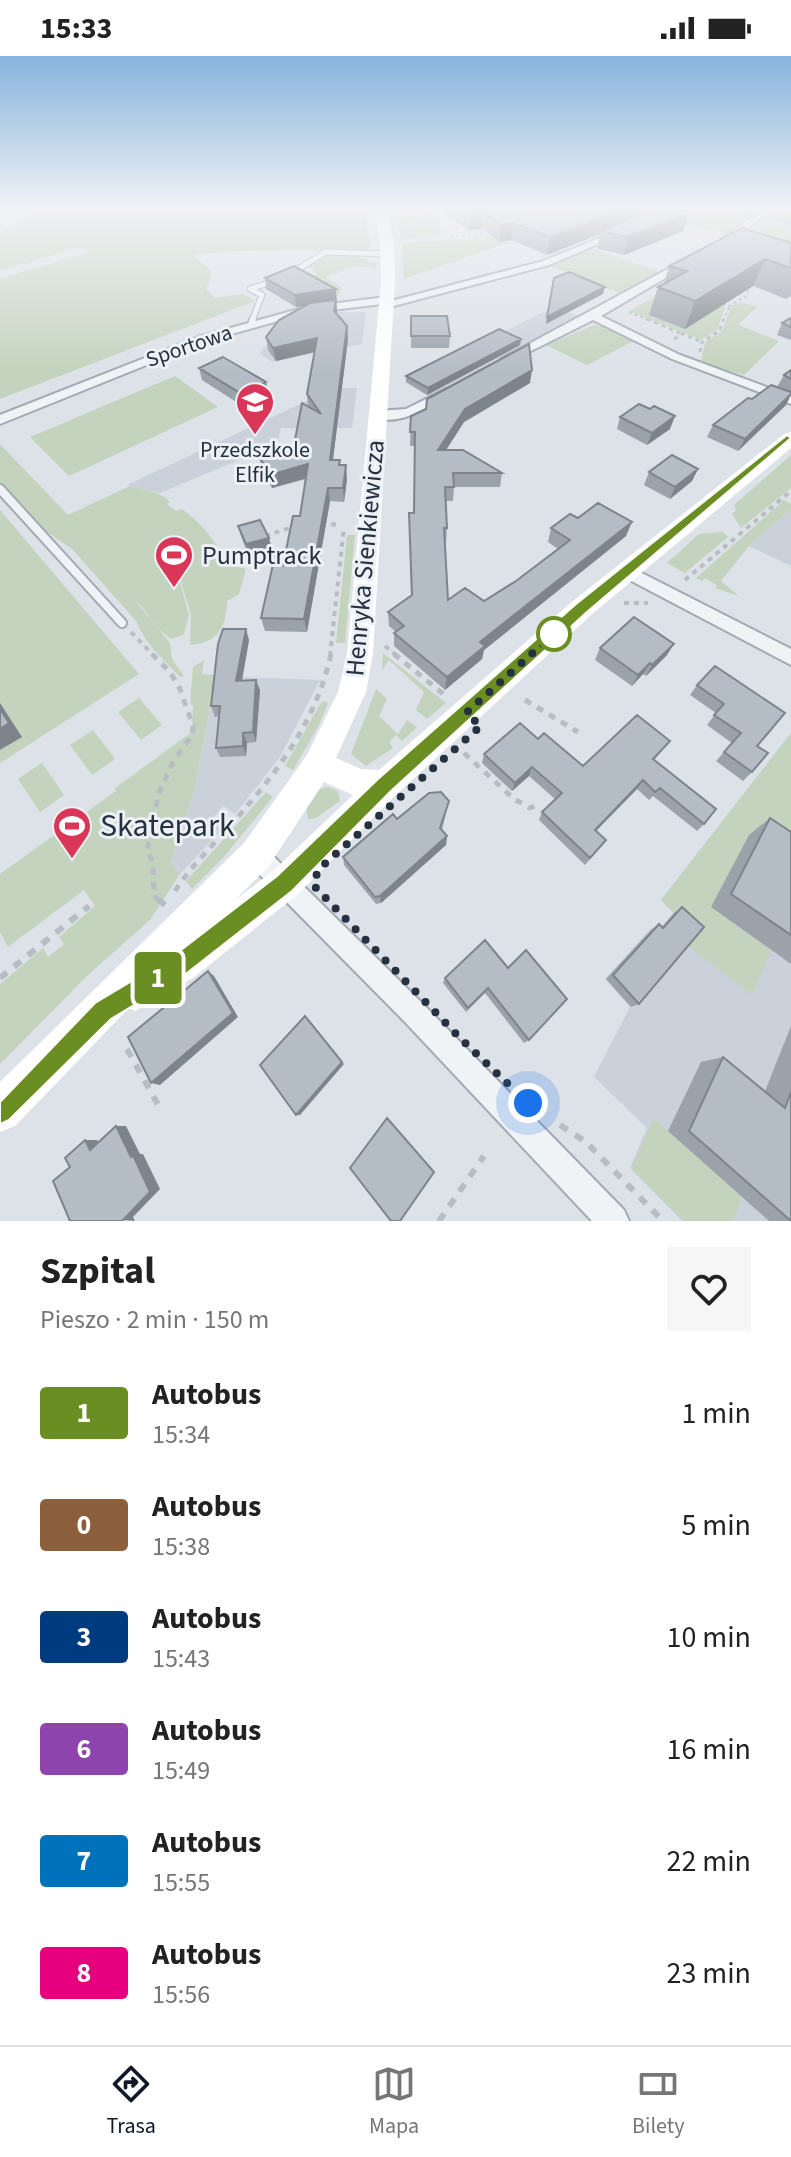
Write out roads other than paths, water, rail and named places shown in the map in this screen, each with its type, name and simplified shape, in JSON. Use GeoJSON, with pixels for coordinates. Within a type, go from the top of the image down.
{"type":"FeatureCollection","features":[{"type":"Feature","properties":{"kind":"main road","name":"Henryka Sienkiewicza"},"geometry":{"type":"LineString","coordinates":[[0,1111],[256,855],[318,765],[352,692],[360,654],[388,263]]}},
{"type":"Feature","properties":{"kind":"main road","name":"Henryka Sienkiewicza"},"geometry":{"type":"LineString","coordinates":[[103,1011],[180,965],[285,883],[385,785],[582,608],[791,438]]}},
{"type":"Feature","properties":{"kind":"main road"},"geometry":{"type":"LineString","coordinates":[[318,765],[360,783],[385,785]]}},
{"type":"Feature","properties":{"kind":"street","name":"Sportowa"},"geometry":{"type":"LineString","coordinates":[[0,420],[202,339],[323,307],[386,303],[545,263]]}},
{"type":"Feature","properties":{"kind":"street"},"geometry":{"type":"LineString","coordinates":[[490,369],[686,263]]}},
{"type":"Feature","properties":{"kind":"street"},"geometry":{"type":"LineString","coordinates":[[593,316],[676,357],[791,400]]}},
{"type":"Feature","properties":{"kind":"street"},"geometry":{"type":"LineString","coordinates":[[378,415],[409,413],[453,390]]}},
{"type":"Feature","properties":{"kind":"street"},"geometry":{"type":"LineString","coordinates":[[628,572],[791,658]]}},
{"type":"Feature","properties":{"kind":"street"},"geometry":{"type":"LineString","coordinates":[[256,855],[413,1012],[613,1221]]}},
{"type":"Feature","properties":{"kind":"lane"},"geometry":{"type":"LineString","coordinates":[[251,325],[262,295],[250,289],[285,277],[307,263]]}},
{"type":"Feature","properties":{"kind":"lane"},"geometry":{"type":"LineString","coordinates":[[0,489],[122,623]]}},
{"type":"Feature","properties":{"kind":"place","name":"Przedszkole Elfik"},"geometry":{"type":"Point","coordinates":[255,436]}},
{"type":"Feature","properties":{"kind":"place","name":"Pumptrack"},"geometry":{"type":"Point","coordinates":[174,589]}},
{"type":"Feature","properties":{"kind":"place","name":"Skatepark"},"geometry":{"type":"Point","coordinates":[72,860]}}]}
